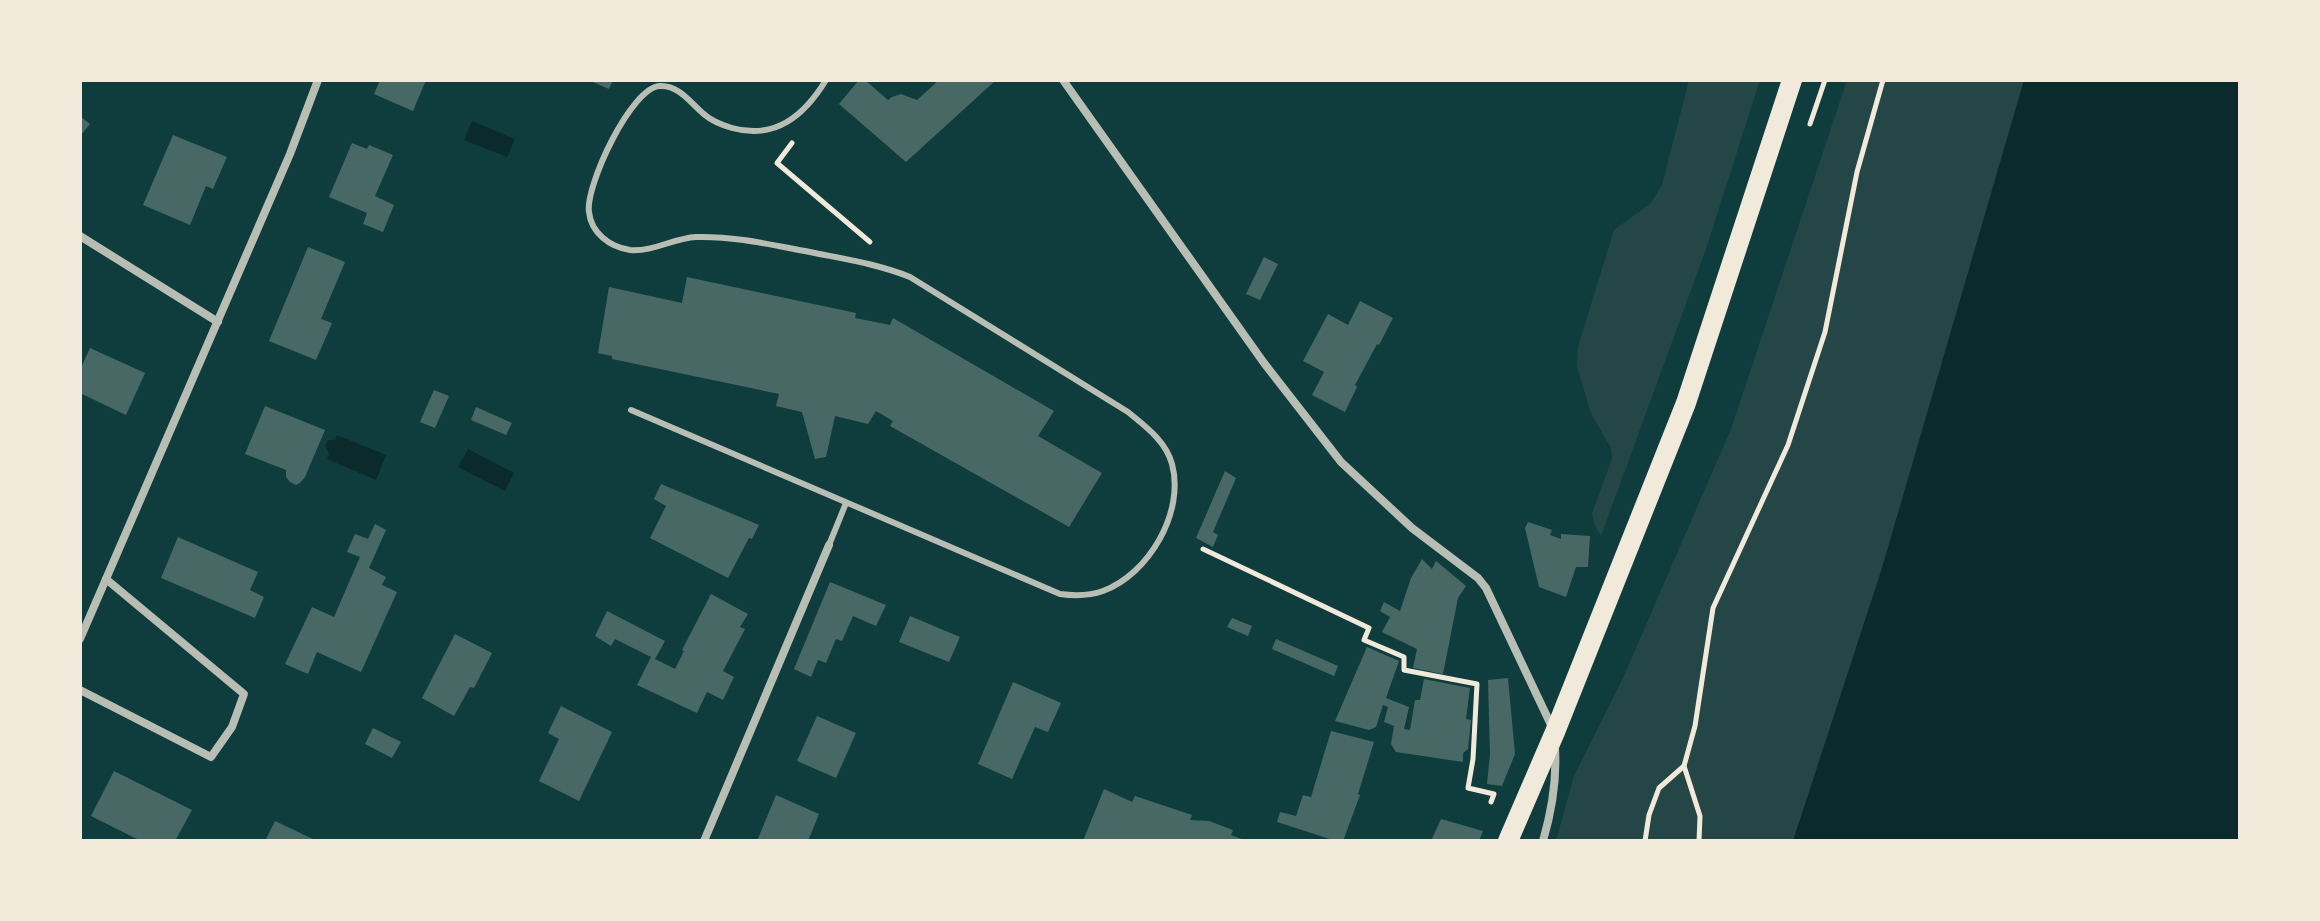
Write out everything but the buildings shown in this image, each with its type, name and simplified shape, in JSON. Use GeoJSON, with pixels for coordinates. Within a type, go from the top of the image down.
{"type":"FeatureCollection","features":[{"type":"Feature","properties":{"kind":"main road"},"geometry":{"type":"LineString","coordinates":[[1508,841],[1555,732],[1686,403],[1792,80]]}},
{"type":"Feature","properties":{"kind":"street"},"geometry":{"type":"LineString","coordinates":[[80,639],[290,154],[318,80]]}},
{"type":"Feature","properties":{"kind":"street"},"geometry":{"type":"LineString","coordinates":[[1063,80],[1302,414],[1341,462],[1412,528],[1478,578],[1486,588],[1555,732],[1556,769],[1551,814],[1543,841]]}},
{"type":"Feature","properties":{"kind":"street"},"geometry":{"type":"LineString","coordinates":[[80,236],[218,322]]}},
{"type":"Feature","properties":{"kind":"street"},"geometry":{"type":"LineString","coordinates":[[704,841],[829,545]]}},
{"type":"Feature","properties":{"kind":"street"},"geometry":{"type":"LineString","coordinates":[[80,690],[211,757],[232,727],[244,694],[106,579]]}},
{"type":"Feature","properties":{"kind":"lane"},"geometry":{"type":"LineString","coordinates":[[631,410],[1060,594],[1081,596],[1119,584],[1137,569],[1165,529],[1174,502],[1172,461],[1149,429],[1128,412],[910,277],[886,268],[742,239],[691,237],[641,250],[626,249],[600,236],[590,221],[588,207],[592,187],[619,127],[631,107],[646,92],[659,86],[672,88],[720,125],[740,130],[773,130],[787,123],[805,107],[826,80]]}},
{"type":"Feature","properties":{"kind":"lane"},"geometry":{"type":"LineString","coordinates":[[829,545],[846,503]]}},
{"type":"Feature","properties":{"kind":"path"},"geometry":{"type":"LineString","coordinates":[[1699,841],[1700,816],[1684,766],[1695,726],[1713,608],[1788,445],[1825,332],[1857,172],[1883,80]]}},
{"type":"Feature","properties":{"kind":"path"},"geometry":{"type":"LineString","coordinates":[[799,133],[777,163],[875,246]]}},
{"type":"Feature","properties":{"kind":"path"},"geometry":{"type":"LineString","coordinates":[[1203,549],[1369,628],[1364,640],[1404,657],[1404,670],[1477,684],[1473,759],[1468,788],[1485,791]]}},
{"type":"Feature","properties":{"kind":"path"},"geometry":{"type":"LineString","coordinates":[[1645,841],[1649,815],[1659,788],[1684,766]]}},
{"type":"Feature","properties":{"kind":"shaded area"},"geometry":{"type":"Polygon","coordinates":[[[1689,80],[1760,80],[1706,249],[1601,536],[1592,513],[1612,459],[1611,448],[1591,413],[1577,367],[1578,347],[1614,230],[1651,203],[1662,185],[1689,80]]]}},
{"type":"Feature","properties":{"kind":"shaded area"},"geometry":{"type":"Polygon","coordinates":[[[1847,80],[2240,80],[2240,841],[1556,841],[1574,776],[1623,678],[1731,429],[1847,80]]]}},
{"type":"Feature","properties":{"kind":"shaded area"},"geometry":{"type":"Polygon","coordinates":[[[2024,80],[2240,80],[2240,841],[1793,841],[1882,568],[2024,80]]]}},
{"type":"Feature","properties":{"kind":"shaded area"},"geometry":{"type":"Polygon","coordinates":[[[472,121],[515,139],[507,157],[464,140],[472,121]]]}},
{"type":"Feature","properties":{"kind":"shaded area"},"geometry":{"type":"Polygon","coordinates":[[[337,435],[386,455],[376,480],[327,459],[329,454],[325,445],[329,440],[335,440],[337,435]]]}},
{"type":"Feature","properties":{"kind":"shaded area"},"geometry":{"type":"Polygon","coordinates":[[[468,449],[514,473],[505,491],[458,467],[468,449]]]}}]}
